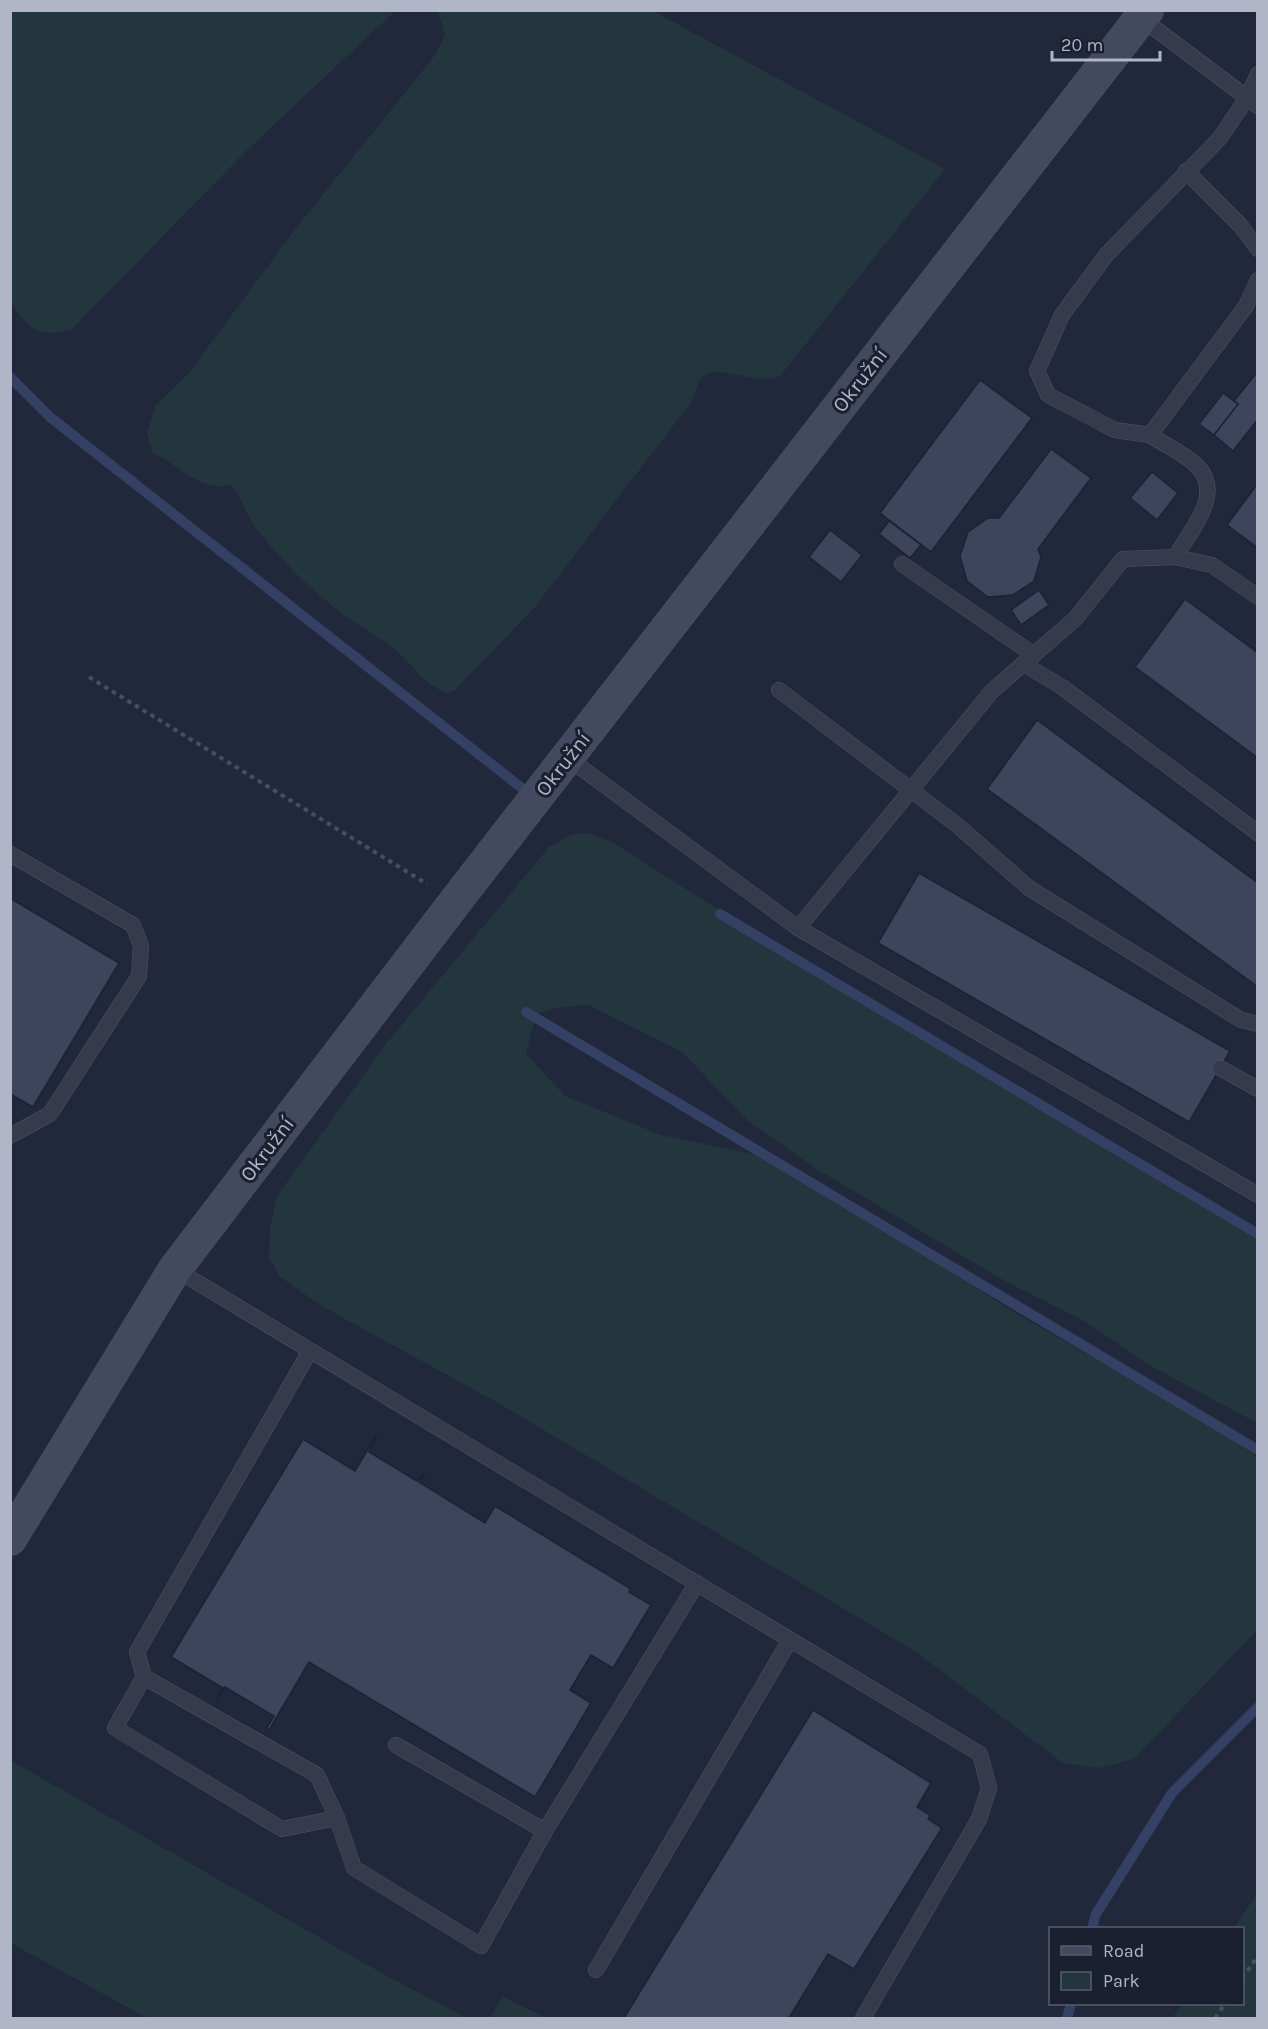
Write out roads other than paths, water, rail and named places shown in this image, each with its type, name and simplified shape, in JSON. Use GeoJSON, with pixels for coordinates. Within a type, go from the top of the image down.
{"type":"FeatureCollection","features":[{"type":"Feature","properties":{"kind":"main road","name":"Okružní"},"geometry":{"type":"LineString","coordinates":[[10,1539],[175,1269],[455,902],[1144,14]]}},
{"type":"Feature","properties":{"kind":"lane"},"geometry":{"type":"LineString","coordinates":[[1144,14],[1252,102]]}},
{"type":"Feature","properties":{"kind":"lane"},"geometry":{"type":"LineString","coordinates":[[1175,557],[1204,510],[1208,489],[1198,467],[1150,435],[1115,430],[1048,395],[1037,371],[1062,315],[1107,254],[1252,102],[1257,74]]}},
{"type":"Feature","properties":{"kind":"lane"},"geometry":{"type":"LineString","coordinates":[[1186,171],[1240,225],[1257,249]]}},
{"type":"Feature","properties":{"kind":"lane"},"geometry":{"type":"LineString","coordinates":[[1150,435],[1246,306],[1257,280]]}},
{"type":"Feature","properties":{"kind":"lane"},"geometry":{"type":"LineString","coordinates":[[798,928],[992,691],[1075,619],[1124,559],[1175,557],[1212,566],[1257,597]]}},
{"type":"Feature","properties":{"kind":"lane"},"geometry":{"type":"LineString","coordinates":[[902,564],[1257,833]]}},
{"type":"Feature","properties":{"kind":"lane"},"geometry":{"type":"LineString","coordinates":[[779,690],[957,825],[1029,888],[1241,1020],[1257,1024]]}},
{"type":"Feature","properties":{"kind":"lane"},"geometry":{"type":"LineString","coordinates":[[568,758],[798,928],[1257,1195]]}},
{"type":"Feature","properties":{"kind":"lane"},"geometry":{"type":"LineString","coordinates":[[10,854],[133,925],[141,946],[139,976],[50,1114],[10,1136]]}},
{"type":"Feature","properties":{"kind":"lane"},"geometry":{"type":"LineString","coordinates":[[1220,1068],[1257,1089]]}},
{"type":"Feature","properties":{"kind":"lane"},"geometry":{"type":"LineString","coordinates":[[175,1269],[980,1754],[990,1788],[979,1819],[863,2019]]}},
{"type":"Feature","properties":{"kind":"lane"},"geometry":{"type":"LineString","coordinates":[[310,1351],[137,1652],[144,1677],[317,1774],[337,1818],[354,1868],[481,1946],[545,1831],[697,1583]]}},
{"type":"Feature","properties":{"kind":"lane"},"geometry":{"type":"LineString","coordinates":[[596,1970],[790,1640]]}},
{"type":"Feature","properties":{"kind":"lane"},"geometry":{"type":"LineString","coordinates":[[144,1677],[115,1728],[282,1829],[337,1818]]}},
{"type":"Feature","properties":{"kind":"lane"},"geometry":{"type":"LineString","coordinates":[[396,1745],[545,1831]]}},
{"type":"Feature","properties":{"kind":"waterway"},"geometry":{"type":"LineString","coordinates":[[10,377],[50,417],[532,796]]}},
{"type":"Feature","properties":{"kind":"waterway"},"geometry":{"type":"LineString","coordinates":[[720,914],[1258,1234]]}},
{"type":"Feature","properties":{"kind":"waterway"},"geometry":{"type":"LineString","coordinates":[[526,1012],[1258,1450]]}},
{"type":"Feature","properties":{"kind":"waterway"},"geometry":{"type":"LineString","coordinates":[[1092,1927],[1096,1914],[1172,1793],[1258,1707]]}},
{"type":"Feature","properties":{"kind":"waterway"},"geometry":{"type":"LineString","coordinates":[[1067,2018],[1071,2005]]}}]}
